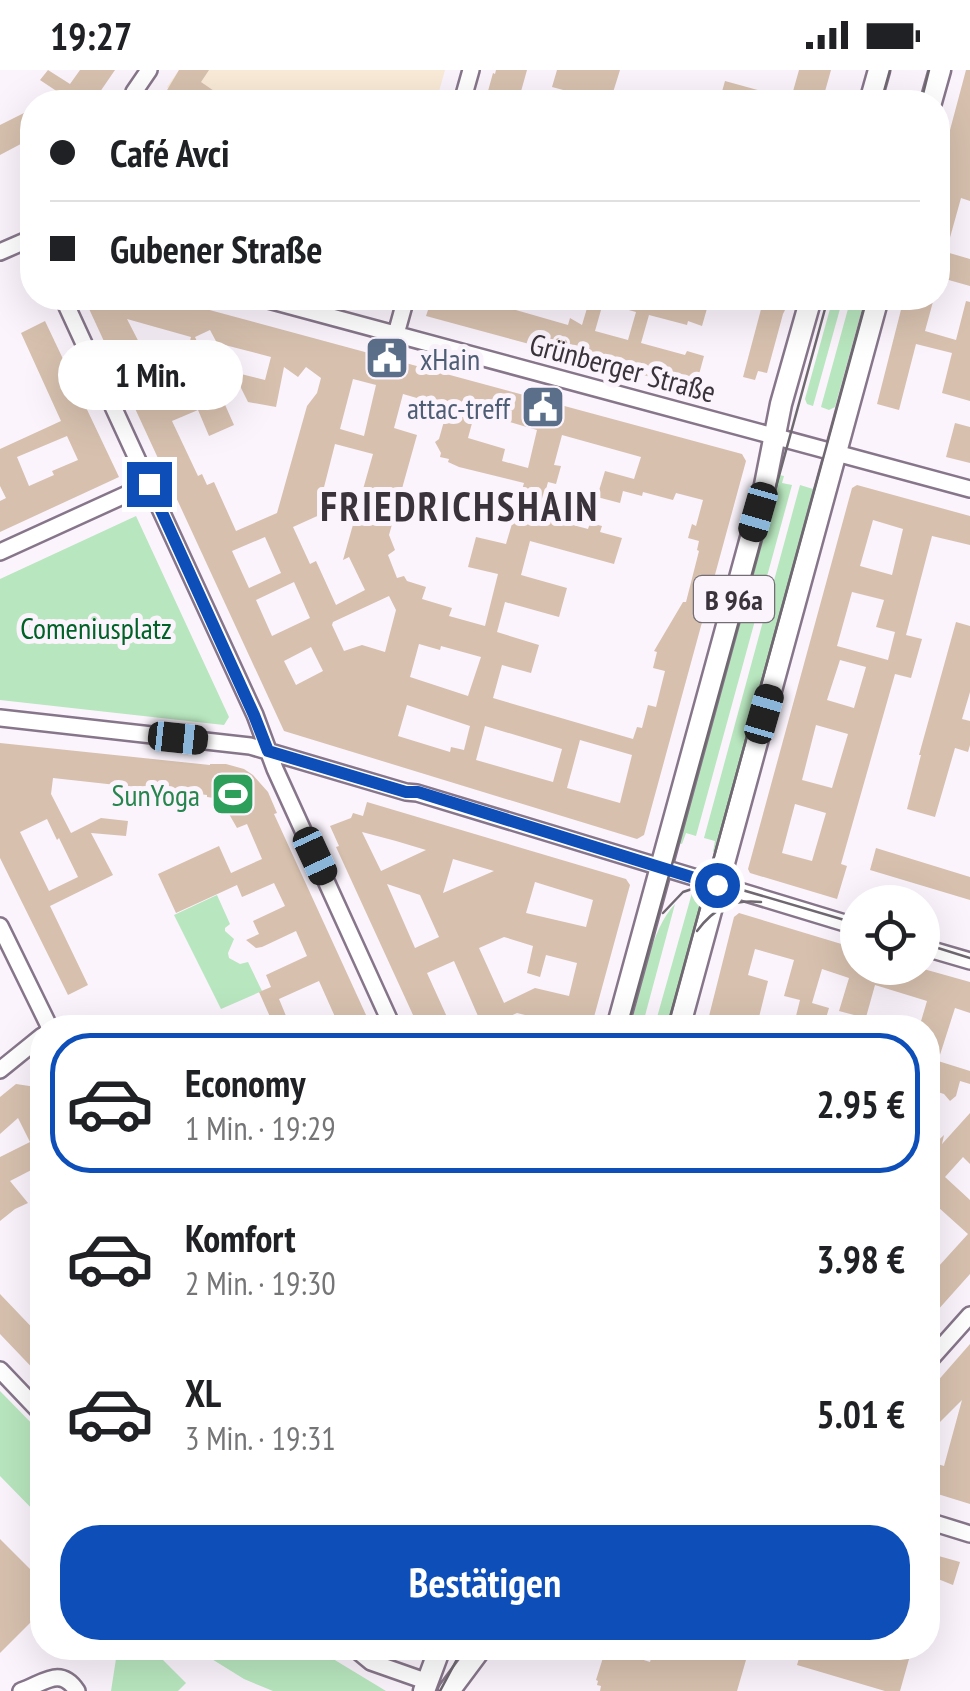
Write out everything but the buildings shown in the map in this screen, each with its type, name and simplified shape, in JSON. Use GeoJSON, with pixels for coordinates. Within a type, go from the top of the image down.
{"type":"FeatureCollection","features":[{"type":"Feature","properties":{"kind":"main road","name":"B 96a"},"geometry":{"type":"LineString","coordinates":[[620,1015],[764,490],[783,394],[808,310]]}},
{"type":"Feature","properties":{"kind":"main road","name":"B 96a"},"geometry":{"type":"LineString","coordinates":[[682,1015],[875,310]]}},
{"type":"Feature","properties":{"kind":"main road"},"geometry":{"type":"LineString","coordinates":[[436,1660],[426,1687],[450,1690],[472,1660]]}},
{"type":"Feature","properties":{"kind":"street"},"geometry":{"type":"LineString","coordinates":[[69,310],[250,704],[387,1015]]}},
{"type":"Feature","properties":{"kind":"street","name":"Grünberger Straße"},"geometry":{"type":"LineString","coordinates":[[306,310],[970,489]]}},
{"type":"Feature","properties":{"kind":"street"},"geometry":{"type":"LineString","coordinates":[[396,334],[403,310]]}},
{"type":"Feature","properties":{"kind":"street"},"geometry":{"type":"LineString","coordinates":[[0,552],[149,484]]}},
{"type":"Feature","properties":{"kind":"street"},"geometry":{"type":"LineString","coordinates":[[0,718],[250,746],[406,792],[418,792],[840,922]]}},
{"type":"Feature","properties":{"kind":"street"},"geometry":{"type":"LineString","coordinates":[[0,926],[44,1015]]}},
{"type":"Feature","properties":{"kind":"street"},"geometry":{"type":"LineString","coordinates":[[940,952],[970,961]]}},
{"type":"Feature","properties":{"kind":"street"},"geometry":{"type":"LineString","coordinates":[[0,1070],[30,1046]]}},
{"type":"Feature","properties":{"kind":"street"},"geometry":{"type":"LineString","coordinates":[[940,1349],[970,1315]]}},
{"type":"Feature","properties":{"kind":"street"},"geometry":{"type":"LineString","coordinates":[[0,1370],[30,1401]]}},
{"type":"Feature","properties":{"kind":"street"},"geometry":{"type":"LineString","coordinates":[[940,1525],[970,1534]]}},
{"type":"Feature","properties":{"kind":"street"},"geometry":{"type":"LineString","coordinates":[[369,1660],[426,1687]]}},
{"type":"Feature","properties":{"kind":"street"},"geometry":{"type":"LineString","coordinates":[[21,1691],[54,1677],[69,1680],[77,1691]]}},
{"type":"Feature","properties":{"kind":"shaded area"},"geometry":{"type":"Polygon","coordinates":[[[179,70],[445,70],[439,90],[167,87],[179,70]]]}},
{"type":"Feature","properties":{"kind":"green space"},"geometry":{"type":"Polygon","coordinates":[[[830,310],[840,310],[813,406],[805,399],[830,310]]]}},
{"type":"Feature","properties":{"kind":"green space"},"geometry":{"type":"Polygon","coordinates":[[[848,310],[862,310],[835,407],[821,407],[848,310]]]}},
{"type":"Feature","properties":{"kind":"green space"},"geometry":{"type":"Polygon","coordinates":[[[779,475],[784,476],[782,483],[792,485],[696,836],[686,833],[682,844],[676,842],[779,475]]]}},
{"type":"Feature","properties":{"kind":"green space"},"geometry":{"type":"Polygon","coordinates":[[[818,484],[719,853],[713,852],[715,841],[704,838],[800,485],[813,489],[818,484]]]}},
{"type":"Feature","properties":{"kind":"green space","name":"Comeniusplatz"},"geometry":{"type":"Polygon","coordinates":[[[136,516],[229,717],[224,725],[0,700],[0,579],[136,516]]]}},
{"type":"Feature","properties":{"kind":"green space"},"geometry":{"type":"Polygon","coordinates":[[[692,893],[706,896],[674,1015],[658,1015],[692,893]]]}},
{"type":"Feature","properties":{"kind":"green space"},"geometry":{"type":"Polygon","coordinates":[[[217,895],[230,924],[225,931],[234,939],[229,958],[240,964],[248,962],[262,991],[221,1009],[174,915],[217,895]]]}},
{"type":"Feature","properties":{"kind":"green space"},"geometry":{"type":"Polygon","coordinates":[[[675,904],[645,1015],[633,1015],[652,946],[675,904]]]}},
{"type":"Feature","properties":{"kind":"green space"},"geometry":{"type":"Polygon","coordinates":[[[0,1391],[30,1422],[30,1507],[0,1476],[0,1391]]]}},
{"type":"Feature","properties":{"kind":"green space"},"geometry":{"type":"Polygon","coordinates":[[[116,1660],[163,1660],[186,1683],[178,1691],[111,1691],[116,1660]]]}},
{"type":"Feature","properties":{"kind":"green space"},"geometry":{"type":"Polygon","coordinates":[[[213,1660],[335,1660],[386,1691],[273,1691],[213,1660]]]}},
{"type":"Feature","properties":{"kind":"tram line"},"geometry":{"type":"LineString","coordinates":[[884,90],[890,70]]}},
{"type":"Feature","properties":{"kind":"tram line"},"geometry":{"type":"LineString","coordinates":[[924,90],[929,70]]}},
{"type":"Feature","properties":{"kind":"tram line"},"geometry":{"type":"LineString","coordinates":[[631,1015],[825,310]]}},
{"type":"Feature","properties":{"kind":"tram line"},"geometry":{"type":"LineString","coordinates":[[671,1015],[864,310]]}},
{"type":"Feature","properties":{"kind":"tram line"},"geometry":{"type":"LineString","coordinates":[[663,913],[683,892],[707,884],[732,887],[840,919]]}},
{"type":"Feature","properties":{"kind":"tram line"},"geometry":{"type":"LineString","coordinates":[[697,931],[724,907],[761,902]]}},
{"type":"Feature","properties":{"kind":"tram line"},"geometry":{"type":"LineString","coordinates":[[940,949],[970,958]]}},
{"type":"Feature","properties":{"kind":"tram line"},"geometry":{"type":"LineString","coordinates":[[440,1691],[457,1660]]}},
{"type":"Feature","properties":{"kind":"place","name":"xHain"},"geometry":{"type":"Point","coordinates":[387,358]}},
{"type":"Feature","properties":{"kind":"place","name":"attac-treff"},"geometry":{"type":"Point","coordinates":[543,407]}},
{"type":"Feature","properties":{"kind":"place","name":"SunYoga"},"geometry":{"type":"Point","coordinates":[233,794]}},
{"type":"Feature","properties":{"kind":"district","name":"FRIEDRICHSHAIN"},"geometry":{"type":"Point","coordinates":[460,506]}},
{"type":"Feature","properties":{"kind":"route"},"geometry":{"type":"LineString","coordinates":[[149,484],[268,751],[406,792],[418,792],[717,885]]}}]}
